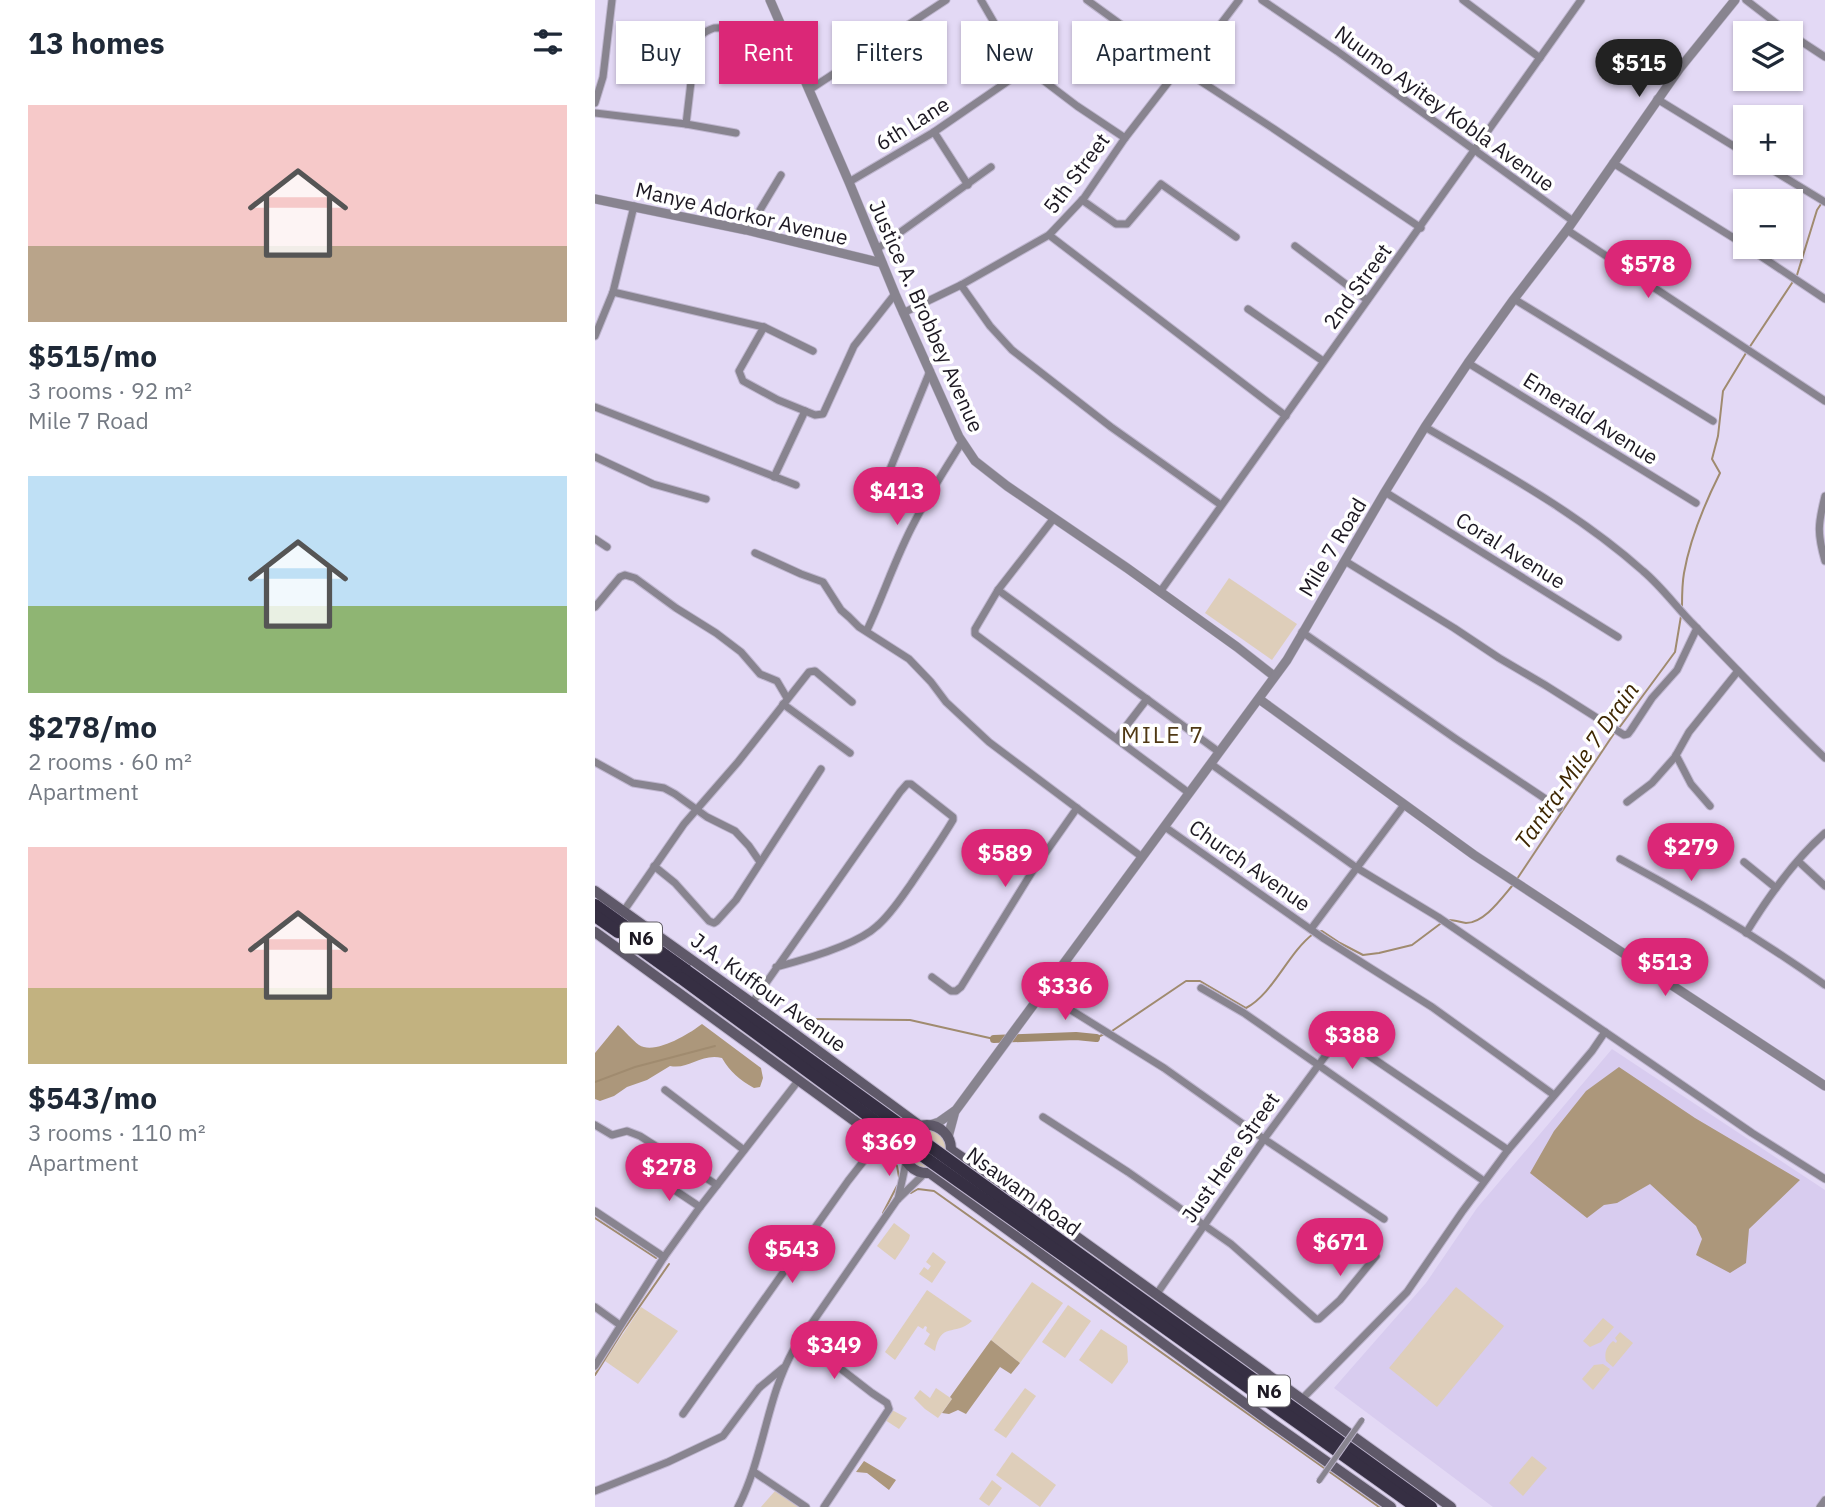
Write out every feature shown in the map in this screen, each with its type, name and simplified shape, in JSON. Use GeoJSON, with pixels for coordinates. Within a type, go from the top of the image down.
{"type":"FeatureCollection","features":[{"type":"Feature","properties":{"kind":"highway","name":"Nsawam Road"},"geometry":{"type":"LineString","coordinates":[[595,905],[921,1154],[1431,1507]]}},
{"type":"Feature","properties":{"kind":"highway","name":"Nsawam Road"},"geometry":{"type":"LineString","coordinates":[[595,916],[684,975]]}},
{"type":"Feature","properties":{"kind":"highway","name":"Nsawam Road"},"geometry":{"type":"LineString","coordinates":[[1105,1279],[1416,1507]]}},
{"type":"Feature","properties":{"kind":"main road","name":"J.A. Kuffour Avenue"},"geometry":{"type":"LineString","coordinates":[[595,891],[925,1126]]}},
{"type":"Feature","properties":{"kind":"main road"},"geometry":{"type":"LineString","coordinates":[[595,932],[880,1140],[916,1171],[927,1173],[1391,1507]]}},
{"type":"Feature","properties":{"kind":"main road"},"geometry":{"type":"LineString","coordinates":[[905,1160],[903,1144],[909,1133],[925,1126],[940,1129],[948,1137],[951,1150],[948,1161],[941,1169],[927,1173]]}},
{"type":"Feature","properties":{"kind":"main road"},"geometry":{"type":"LineString","coordinates":[[951,1150],[1041,1211],[1451,1507]]}},
{"type":"Feature","properties":{"kind":"street"},"geometry":{"type":"LineString","coordinates":[[595,103],[603,77],[612,0]]}},
{"type":"Feature","properties":{"kind":"street","name":"Justice A. Brobbey Avenue"},"geometry":{"type":"LineString","coordinates":[[770,0],[779,21]]}},
{"type":"Feature","properties":{"kind":"street"},"geometry":{"type":"LineString","coordinates":[[914,21],[946,0]]}},
{"type":"Feature","properties":{"kind":"street"},"geometry":{"type":"LineString","coordinates":[[981,0],[993,21]]}},
{"type":"Feature","properties":{"kind":"street"},"geometry":{"type":"LineString","coordinates":[[1087,0],[1114,21]]}},
{"type":"Feature","properties":{"kind":"street","name":"5th Street"},"geometry":{"type":"LineString","coordinates":[[1222,21],[1239,0]]}},
{"type":"Feature","properties":{"kind":"street","name":"Nuumo Ayitey Kobla Avenue"},"geometry":{"type":"LineString","coordinates":[[1262,0],[1573,221]]}},
{"type":"Feature","properties":{"kind":"street"},"geometry":{"type":"LineString","coordinates":[[1463,0],[1540,58]]}},
{"type":"Feature","properties":{"kind":"street","name":"2nd Street"},"geometry":{"type":"LineString","coordinates":[[1160,592],[1581,0]]}},
{"type":"Feature","properties":{"kind":"street","name":"Mile 7 Road"},"geometry":{"type":"LineString","coordinates":[[956,1110],[1287,660],[1385,492],[1468,363],[1567,230],[1657,99],[1735,0]]}},
{"type":"Feature","properties":{"kind":"street"},"geometry":{"type":"LineString","coordinates":[[1746,0],[1773,21]]}},
{"type":"Feature","properties":{"kind":"street"},"geometry":{"type":"LineString","coordinates":[[686,124],[698,38],[704,32],[719,27]]}},
{"type":"Feature","properties":{"kind":"street"},"geometry":{"type":"LineString","coordinates":[[1803,43],[1825,57]]}},
{"type":"Feature","properties":{"kind":"street"},"geometry":{"type":"LineString","coordinates":[[595,57],[605,58]]}},
{"type":"Feature","properties":{"kind":"street"},"geometry":{"type":"LineString","coordinates":[[809,90],[832,75]]}},
{"type":"Feature","properties":{"kind":"street","name":"Justice A. Brobbey Avenue"},"geometry":{"type":"LineString","coordinates":[[806,84],[903,313],[962,442],[975,461],[1274,676]]}},
{"type":"Feature","properties":{"kind":"street","name":"6th Lane"},"geometry":{"type":"LineString","coordinates":[[849,181],[934,132],[1004,84]]}},
{"type":"Feature","properties":{"kind":"street"},"geometry":{"type":"LineString","coordinates":[[1048,84],[1125,138]]}},
{"type":"Feature","properties":{"kind":"street","name":"5th Street"},"geometry":{"type":"LineString","coordinates":[[903,313],[961,285],[1049,235],[1082,200],[1125,138],[1170,84]]}},
{"type":"Feature","properties":{"kind":"street"},"geometry":{"type":"LineString","coordinates":[[1205,84],[1421,228]]}},
{"type":"Feature","properties":{"kind":"street"},"geometry":{"type":"LineString","coordinates":[[1657,99],[1733,146]]}},
{"type":"Feature","properties":{"kind":"street"},"geometry":{"type":"LineString","coordinates":[[595,113],[736,133]]}},
{"type":"Feature","properties":{"kind":"street"},"geometry":{"type":"LineString","coordinates":[[934,132],[968,185]]}},
{"type":"Feature","properties":{"kind":"street"},"geometry":{"type":"LineString","coordinates":[[1613,163],[1733,238]]}},
{"type":"Feature","properties":{"kind":"street"},"geometry":{"type":"LineString","coordinates":[[877,249],[991,167]]}},
{"type":"Feature","properties":{"kind":"street"},"geometry":{"type":"LineString","coordinates":[[748,230],[781,175]]}},
{"type":"Feature","properties":{"kind":"street"},"geometry":{"type":"LineString","coordinates":[[1781,175],[1823,200]]}},
{"type":"Feature","properties":{"kind":"street"},"geometry":{"type":"LineString","coordinates":[[1082,200],[1116,224],[1127,224],[1161,184],[1236,237]]}},
{"type":"Feature","properties":{"kind":"street","name":"Manye Adorkor Avenue"},"geometry":{"type":"LineString","coordinates":[[595,199],[748,230],[881,263]]}},
{"type":"Feature","properties":{"kind":"street"},"geometry":{"type":"LineString","coordinates":[[595,336],[613,292],[634,206]]}},
{"type":"Feature","properties":{"kind":"street"},"geometry":{"type":"LineString","coordinates":[[1567,230],[1825,401]]}},
{"type":"Feature","properties":{"kind":"street"},"geometry":{"type":"LineString","coordinates":[[1049,235],[1286,416]]}},
{"type":"Feature","properties":{"kind":"street"},"geometry":{"type":"LineString","coordinates":[[1295,246],[1367,300]]}},
{"type":"Feature","properties":{"kind":"street"},"geometry":{"type":"LineString","coordinates":[[1765,259],[1825,299]]}},
{"type":"Feature","properties":{"kind":"street"},"geometry":{"type":"LineString","coordinates":[[961,285],[990,326],[1012,350],[1111,427],[1221,505]]}},
{"type":"Feature","properties":{"kind":"street"},"geometry":{"type":"LineString","coordinates":[[613,292],[764,327],[813,351]]}},
{"type":"Feature","properties":{"kind":"street"},"geometry":{"type":"LineString","coordinates":[[764,327],[739,371],[743,382],[805,411],[815,415],[823,414],[854,346],[895,294]]}},
{"type":"Feature","properties":{"kind":"street"},"geometry":{"type":"LineString","coordinates":[[1514,299],[1713,421]]}},
{"type":"Feature","properties":{"kind":"street"},"geometry":{"type":"LineString","coordinates":[[1248,309],[1323,361]]}},
{"type":"Feature","properties":{"kind":"street","name":"Emerald Avenue"},"geometry":{"type":"LineString","coordinates":[[1468,363],[1696,503]]}},
{"type":"Feature","properties":{"kind":"street"},"geometry":{"type":"LineString","coordinates":[[886,479],[930,371]]}},
{"type":"Feature","properties":{"kind":"street"},"geometry":{"type":"LineString","coordinates":[[595,407],[796,485]]}},
{"type":"Feature","properties":{"kind":"street"},"geometry":{"type":"LineString","coordinates":[[774,477],[805,411]]}},
{"type":"Feature","properties":{"kind":"street"},"geometry":{"type":"LineString","coordinates":[[1425,427],[1516,481],[1619,551],[1646,573],[1825,758]]}},
{"type":"Feature","properties":{"kind":"street"},"geometry":{"type":"LineString","coordinates":[[867,630],[915,521],[962,442]]}},
{"type":"Feature","properties":{"kind":"street"},"geometry":{"type":"LineString","coordinates":[[595,457],[653,484],[706,499]]}},
{"type":"Feature","properties":{"kind":"street","name":"Coral Avenue"},"geometry":{"type":"LineString","coordinates":[[1385,492],[1618,637]]}},
{"type":"Feature","properties":{"kind":"street"},"geometry":{"type":"LineString","coordinates":[[1825,496],[1818,521],[1825,561]]}},
{"type":"Feature","properties":{"kind":"street"},"geometry":{"type":"LineString","coordinates":[[1054,518],[998,590],[975,629],[975,634],[1189,793]]}},
{"type":"Feature","properties":{"kind":"street"},"geometry":{"type":"LineString","coordinates":[[595,539],[607,547]]}},
{"type":"Feature","properties":{"kind":"street"},"geometry":{"type":"LineString","coordinates":[[755,554],[823,582],[841,610],[859,626],[909,659],[946,702],[989,743],[1142,857]]}},
{"type":"Feature","properties":{"kind":"street"},"geometry":{"type":"LineString","coordinates":[[1345,561],[1624,735],[1628,734],[1677,670],[1697,628]]}},
{"type":"Feature","properties":{"kind":"street"},"geometry":{"type":"LineString","coordinates":[[595,607],[620,577],[625,575],[635,578],[741,652],[760,674],[777,681],[785,701],[850,753]]}},
{"type":"Feature","properties":{"kind":"street"},"geometry":{"type":"LineString","coordinates":[[998,590],[1219,752]]}},
{"type":"Feature","properties":{"kind":"street"},"geometry":{"type":"LineString","coordinates":[[1302,632],[1559,808]]}},
{"type":"Feature","properties":{"kind":"street"},"geometry":{"type":"LineString","coordinates":[[623,912],[684,824],[738,762],[809,672],[814,671],[852,702]]}},
{"type":"Feature","properties":{"kind":"street"},"geometry":{"type":"LineString","coordinates":[[1627,802],[1652,783],[1676,755],[1689,732],[1738,671]]}},
{"type":"Feature","properties":{"kind":"street"},"geometry":{"type":"LineString","coordinates":[[1117,738],[1147,699]]}},
{"type":"Feature","properties":{"kind":"street"},"geometry":{"type":"LineString","coordinates":[[1259,699],[1404,805],[1510,878],[1825,1086]]}},
{"type":"Feature","properties":{"kind":"street"},"geometry":{"type":"LineString","coordinates":[[1676,755],[1691,784],[1710,806]]}},
{"type":"Feature","properties":{"kind":"street"},"geometry":{"type":"LineString","coordinates":[[595,762],[633,783],[675,794],[707,817],[735,831],[760,862]]}},
{"type":"Feature","properties":{"kind":"street"},"geometry":{"type":"LineString","coordinates":[[1211,764],[1357,868],[1438,917],[1752,1133],[1825,1179]]}},
{"type":"Feature","properties":{"kind":"street"},"geometry":{"type":"LineString","coordinates":[[654,866],[675,883],[709,921],[714,923],[721,919],[821,769]]}},
{"type":"Feature","properties":{"kind":"street"},"geometry":{"type":"LineString","coordinates":[[752,1003],[776,967],[907,783],[953,817],[921,869],[876,928],[810,958],[776,967]]}},
{"type":"Feature","properties":{"kind":"street"},"geometry":{"type":"LineString","coordinates":[[1313,930],[1404,805]]}},
{"type":"Feature","properties":{"kind":"street"},"geometry":{"type":"LineString","coordinates":[[932,977],[951,991],[961,987],[1032,872],[1077,808]]}},
{"type":"Feature","properties":{"kind":"street","name":"Church Avenue"},"geometry":{"type":"LineString","coordinates":[[1165,827],[1323,938],[1432,1007],[1554,1095]]}},
{"type":"Feature","properties":{"kind":"street"},"geometry":{"type":"LineString","coordinates":[[1746,933],[1776,888],[1812,844],[1825,833]]}},
{"type":"Feature","properties":{"kind":"street"},"geometry":{"type":"LineString","coordinates":[[1621,859],[1746,933],[1825,985]]}},
{"type":"Feature","properties":{"kind":"street"},"geometry":{"type":"LineString","coordinates":[[1798,861],[1825,886]]}},
{"type":"Feature","properties":{"kind":"street"},"geometry":{"type":"LineString","coordinates":[[1744,862],[1776,888]]}},
{"type":"Feature","properties":{"kind":"street"},"geometry":{"type":"LineString","coordinates":[[1201,988],[1244,1013],[1484,1181]]}},
{"type":"Feature","properties":{"kind":"street"},"geometry":{"type":"LineString","coordinates":[[1042,992],[1164,1068],[1384,1219]]}},
{"type":"Feature","properties":{"kind":"street"},"geometry":{"type":"LineString","coordinates":[[1301,1400],[1407,1292],[1484,1181],[1593,1051],[1605,1032]]}},
{"type":"Feature","properties":{"kind":"street","name":"Just Here Street"},"geometry":{"type":"LineString","coordinates":[[1156,1295],[1203,1224],[1338,1037],[1343,1036],[1508,1150]]}},
{"type":"Feature","properties":{"kind":"street"},"geometry":{"type":"LineString","coordinates":[[595,1366],[664,1256],[798,1081]]}},
{"type":"Feature","properties":{"kind":"street"},"geometry":{"type":"LineString","coordinates":[[665,1090],[744,1150]]}},
{"type":"Feature","properties":{"kind":"street"},"geometry":{"type":"LineString","coordinates":[[925,1126],[939,1122],[956,1110]]}},
{"type":"Feature","properties":{"kind":"street"},"geometry":{"type":"LineString","coordinates":[[948,1137],[956,1110]]}},
{"type":"Feature","properties":{"kind":"street"},"geometry":{"type":"LineString","coordinates":[[1042,1117],[1128,1172],[1248,1257],[1316,1320],[1340,1300],[1376,1256]]}},
{"type":"Feature","properties":{"kind":"street"},"geometry":{"type":"LineString","coordinates":[[595,1125],[612,1135],[627,1131],[640,1136],[717,1185]]}},
{"type":"Feature","properties":{"kind":"street"},"geometry":{"type":"LineString","coordinates":[[683,1415],[848,1181],[880,1140]]}},
{"type":"Feature","properties":{"kind":"street"},"geometry":{"type":"LineString","coordinates":[[897,1200],[905,1160]]}},
{"type":"Feature","properties":{"kind":"street"},"geometry":{"type":"LineString","coordinates":[[738,1507],[754,1472],[784,1367],[800,1338],[897,1200],[927,1173]]}},
{"type":"Feature","properties":{"kind":"street"},"geometry":{"type":"LineString","coordinates":[[655,1177],[700,1207]]}},
{"type":"Feature","properties":{"kind":"street"},"geometry":{"type":"LineString","coordinates":[[595,1211],[664,1256]]}},
{"type":"Feature","properties":{"kind":"street"},"geometry":{"type":"LineString","coordinates":[[595,1307],[620,1325]]}},
{"type":"Feature","properties":{"kind":"street"},"geometry":{"type":"LineString","coordinates":[[800,1338],[889,1406],[824,1507]]}},
{"type":"Feature","properties":{"kind":"street"},"geometry":{"type":"LineString","coordinates":[[595,1491],[668,1462],[723,1436],[759,1388],[784,1367]]}},
{"type":"Feature","properties":{"kind":"street"},"geometry":{"type":"LineString","coordinates":[[1319,1481],[1362,1420]]}},
{"type":"Feature","properties":{"kind":"street"},"geometry":{"type":"LineString","coordinates":[[754,1472],[806,1507]]}},
{"type":"Feature","properties":{"kind":"street"},"geometry":{"type":"LineString","coordinates":[[1820,1507],[1825,1500]]}},
{"type":"Feature","properties":{"kind":"shaded area"},"geometry":{"type":"Polygon","coordinates":[[[1229,578],[1297,624],[1272,660],[1205,613],[1229,578]]]}},
{"type":"Feature","properties":{"kind":"shaded area"},"geometry":{"type":"Polygon","coordinates":[[[702,1024],[761,1068],[763,1078],[760,1087],[754,1088],[744,1082],[722,1058],[715,1057],[683,1066],[670,1066],[614,1096],[600,1101],[595,1099],[595,1053],[618,1025],[639,1045],[654,1047],[681,1038],[702,1024]]]}},
{"type":"Feature","properties":{"kind":"shaded area"},"geometry":{"type":"Polygon","coordinates":[[[1612,1049],[1825,1190],[1825,1493],[1815,1507],[1493,1507],[1334,1388],[1426,1283],[1477,1208],[1612,1049]]]}},
{"type":"Feature","properties":{"kind":"shaded area"},"geometry":{"type":"Polygon","coordinates":[[[1619,1067],[1695,1118],[1800,1180],[1749,1229],[1746,1263],[1730,1273],[1696,1255],[1702,1239],[1696,1226],[1650,1184],[1617,1203],[1604,1205],[1587,1218],[1530,1173],[1554,1131],[1586,1091],[1619,1067]]]}},
{"type":"Feature","properties":{"kind":"shaded area"},"geometry":{"type":"Polygon","coordinates":[[[927,1130],[940,1136],[946,1149],[940,1162],[927,1168],[914,1162],[908,1149],[914,1136],[927,1130]]]}},
{"type":"Feature","properties":{"kind":"shaded area"},"geometry":{"type":"Polygon","coordinates":[[[894,1223],[910,1235],[895,1260],[877,1246],[894,1223]]]}},
{"type":"Feature","properties":{"kind":"shaded area"},"geometry":{"type":"Polygon","coordinates":[[[933,1252],[946,1262],[932,1283],[919,1274],[924,1267],[928,1270],[931,1266],[926,1262],[933,1252]]]}},
{"type":"Feature","properties":{"kind":"shaded area"},"geometry":{"type":"Polygon","coordinates":[[[1032,1282],[1063,1303],[1020,1363],[991,1340],[1032,1282]]]}},
{"type":"Feature","properties":{"kind":"shaded area"},"geometry":{"type":"Polygon","coordinates":[[[1456,1287],[1504,1326],[1437,1407],[1389,1368],[1456,1287]]]}},
{"type":"Feature","properties":{"kind":"shaded area"},"geometry":{"type":"Polygon","coordinates":[[[927,1290],[972,1321],[941,1336],[935,1351],[924,1344],[930,1334],[926,1331],[927,1327],[923,1329],[918,1326],[895,1360],[885,1352],[927,1290]]]}},
{"type":"Feature","properties":{"kind":"shaded area"},"geometry":{"type":"Polygon","coordinates":[[[1068,1305],[1091,1321],[1065,1358],[1042,1342],[1068,1305]]]}},
{"type":"Feature","properties":{"kind":"shaded area"},"geometry":{"type":"Polygon","coordinates":[[[641,1307],[678,1331],[638,1384],[605,1361],[641,1307]]]}},
{"type":"Feature","properties":{"kind":"shaded area"},"geometry":{"type":"Polygon","coordinates":[[[1603,1318],[1614,1327],[1601,1342],[1590,1347],[1583,1341],[1603,1318]]]}},
{"type":"Feature","properties":{"kind":"shaded area"},"geometry":{"type":"Polygon","coordinates":[[[1101,1329],[1127,1346],[1128,1362],[1112,1384],[1079,1360],[1101,1329]]]}},
{"type":"Feature","properties":{"kind":"shaded area"},"geometry":{"type":"Polygon","coordinates":[[[1620,1332],[1633,1343],[1613,1367],[1606,1361],[1606,1352],[1613,1341],[1616,1343],[1615,1338],[1620,1332]]]}},
{"type":"Feature","properties":{"kind":"shaded area"},"geometry":{"type":"Polygon","coordinates":[[[991,1340],[1020,1363],[1011,1374],[1000,1367],[966,1414],[958,1410],[949,1414],[942,1413],[952,1399],[950,1397],[991,1340]]]}},
{"type":"Feature","properties":{"kind":"shaded area"},"geometry":{"type":"Polygon","coordinates":[[[1603,1364],[1610,1369],[1593,1390],[1582,1379],[1594,1365],[1603,1364]]]}},
{"type":"Feature","properties":{"kind":"shaded area"},"geometry":{"type":"Polygon","coordinates":[[[936,1388],[952,1399],[938,1418],[914,1398],[920,1390],[930,1398],[936,1388]]]}},
{"type":"Feature","properties":{"kind":"shaded area"},"geometry":{"type":"Polygon","coordinates":[[[1025,1388],[1036,1396],[1006,1438],[994,1430],[1025,1388]]]}},
{"type":"Feature","properties":{"kind":"shaded area"},"geometry":{"type":"Polygon","coordinates":[[[892,1410],[907,1418],[899,1429],[885,1420],[892,1410]]]}},
{"type":"Feature","properties":{"kind":"shaded area"},"geometry":{"type":"Polygon","coordinates":[[[1012,1452],[1056,1485],[1040,1507],[996,1475],[1012,1452]]]}},
{"type":"Feature","properties":{"kind":"shaded area"},"geometry":{"type":"Polygon","coordinates":[[[1532,1456],[1547,1468],[1523,1496],[1509,1483],[1532,1456]]]}},
{"type":"Feature","properties":{"kind":"shaded area"},"geometry":{"type":"Polygon","coordinates":[[[864,1461],[896,1480],[889,1490],[867,1473],[856,1472],[864,1461]]]}},
{"type":"Feature","properties":{"kind":"shaded area"},"geometry":{"type":"Polygon","coordinates":[[[992,1480],[1002,1488],[989,1506],[979,1499],[992,1480]]]}},
{"type":"Feature","properties":{"kind":"shaded area"},"geometry":{"type":"Polygon","coordinates":[[[775,1491],[797,1506],[798,1507],[761,1507],[775,1491]]]}},
{"type":"Feature","properties":{"kind":"waterway","name":"Tantra-Mile 7 Drain"},"geometry":{"type":"LineString","coordinates":[[1797,275],[1821,204]]}},
{"type":"Feature","properties":{"kind":"waterway","name":"Tantra-Mile 7 Drain"},"geometry":{"type":"LineString","coordinates":[[1749,348],[1794,280]]}},
{"type":"Feature","properties":{"kind":"waterway","name":"Tantra-Mile 7 Drain"},"geometry":{"type":"LineString","coordinates":[[1682,607],[1683,577],[1690,548],[1720,473],[1712,459],[1718,436],[1723,391],[1746,353]]}},
{"type":"Feature","properties":{"kind":"waterway","name":"Tantra-Mile 7 Drain"},"geometry":{"type":"LineString","coordinates":[[1619,728],[1675,652],[1681,616]]}},
{"type":"Feature","properties":{"kind":"waterway","name":"Tantra-Mile 7 Drain"},"geometry":{"type":"LineString","coordinates":[[1517,879],[1615,732]]}},
{"type":"Feature","properties":{"kind":"waterway","name":"Tantra-Mile 7 Drain"},"geometry":{"type":"LineString","coordinates":[[1449,920],[1466,923],[1479,919],[1492,909],[1512,886]]}},
{"type":"Feature","properties":{"kind":"waterway","name":"Tantra-Mile 7 Drain"},"geometry":{"type":"LineString","coordinates":[[1318,932],[1322,931],[1363,955],[1412,945],[1440,924]]}},
{"type":"Feature","properties":{"kind":"waterway","name":"Tantra-Mile 7 Drain"},"geometry":{"type":"LineString","coordinates":[[1112,1031],[1186,981],[1200,981],[1246,1008],[1256,1002],[1313,934]]}},
{"type":"Feature","properties":{"kind":"waterway"},"geometry":{"type":"LineString","coordinates":[[809,1019],[910,1020],[994,1039]]}},
{"type":"Feature","properties":{"kind":"waterway","name":"Tantra-Mile 7 Drain"},"geometry":{"type":"LineString","coordinates":[[1096,1038],[1104,1034]]}},
{"type":"Feature","properties":{"kind":"waterway"},"geometry":{"type":"LineString","coordinates":[[994,1039],[1076,1036],[1096,1038]]}},
{"type":"Feature","properties":{"kind":"waterway"},"geometry":{"type":"LineString","coordinates":[[595,1082],[635,1067],[715,1046]]}},
{"type":"Feature","properties":{"kind":"waterway"},"geometry":{"type":"LineString","coordinates":[[887,1151],[897,1166],[899,1177]]}},
{"type":"Feature","properties":{"kind":"waterway"},"geometry":{"type":"LineString","coordinates":[[883,1213],[897,1186]]}},
{"type":"Feature","properties":{"kind":"waterway"},"geometry":{"type":"LineString","coordinates":[[911,1193],[918,1189],[934,1191],[1379,1507]]}},
{"type":"Feature","properties":{"kind":"waterway"},"geometry":{"type":"LineString","coordinates":[[595,1218],[656,1258]]}},
{"type":"Feature","properties":{"kind":"waterway"},"geometry":{"type":"LineString","coordinates":[[595,1375],[669,1264]]}},
{"type":"Feature","properties":{"kind":"district","name":"MILE 7"},"geometry":{"type":"Point","coordinates":[1163,734]}}]}
